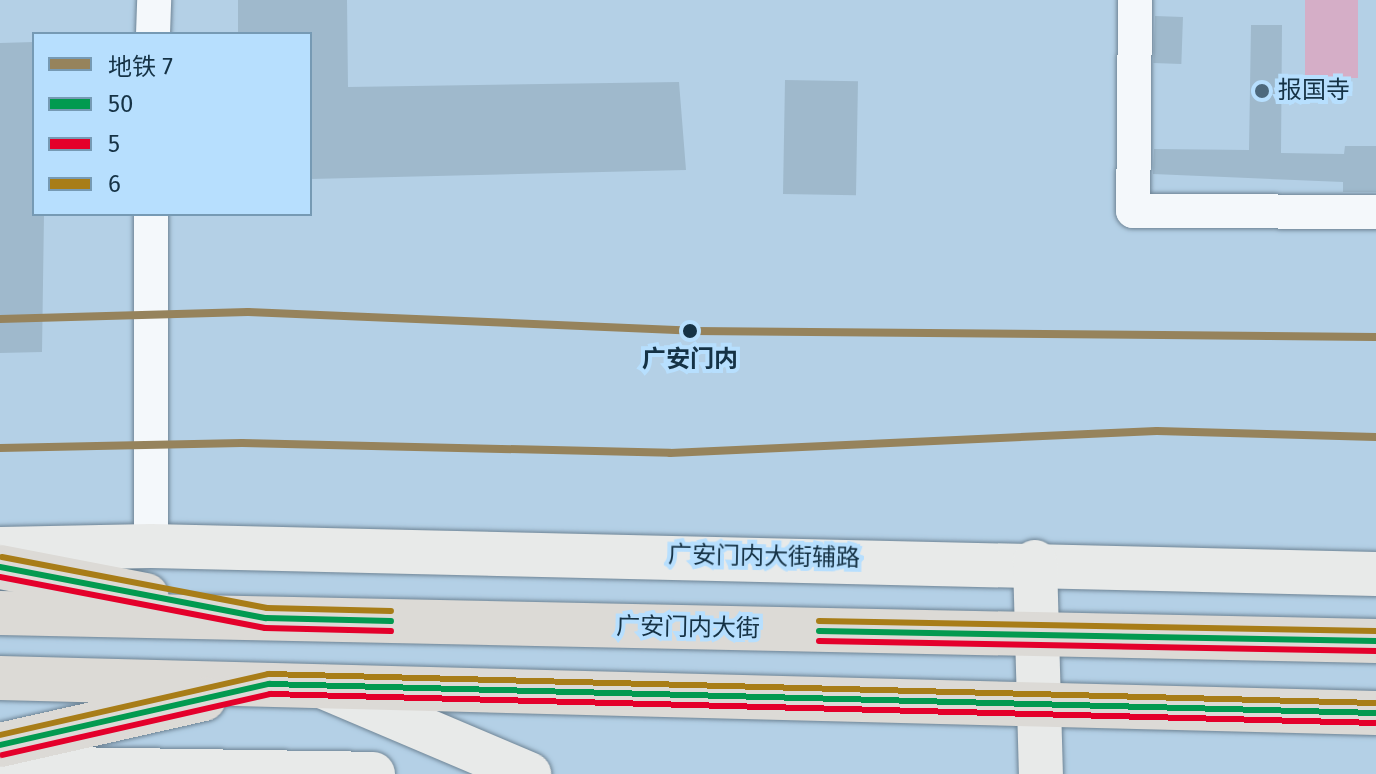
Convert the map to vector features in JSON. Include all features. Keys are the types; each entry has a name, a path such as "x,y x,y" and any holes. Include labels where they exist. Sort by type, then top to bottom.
{"main road":[{"path":"0,567 266,618"},
{"name":"广安门内大街","path":"0,613 1376,641"},
{"path":"0,678 1040,707 1376,713"},
{"path":"0,745 269,684"}],"street":[{"path":"153,32 154,0"},
{"path":"1135,0 1133,211 1376,212"},
{"path":"0,549 151,546 151,216"},
{"name":"广安门内大街辅路","path":"151,546 1035,562 1376,574"},
{"path":"1035,562 1041,774"},
{"path":"324,687 529,774"},
{"path":"0,768 373,774"}],"shaded area":[{"path":"1305,0 1358,0 1358,78 1305,78"}],"building":[{"path":"238,0 347,0 348,87 679,82 686,170 312,179 312,32 238,32"},
{"path":"1155,16 1183,17 1181,64 1153,63"},
{"path":"1251,25 1282,25 1281,153 1344,154 1345,146 1376,146 1376,192 1343,192 1343,182 1153,174 1154,149 1249,150"},
{"path":"32,42 32,216 44,216 42,352 0,353 0,43"},
{"path":"785,80 858,81 856,195 783,194"}],"metro line":[{"name":"7","path":"0,319 248,312 694,331 1376,337"},
{"name":"7","path":"0,448 242,443 670,453 1157,431 1376,437"}],"transit line":[{"name":"6","path":"2,557 267,608 391,611"},
{"name":"50","path":"0,567 266,618 391,621"},
{"name":"5","path":"0,577 265,628 391,631"},
{"name":"6","path":"819,621 1376,631"},
{"name":"50","path":"819,631 1376,641"},
{"name":"5","path":"819,641 1376,651"},
{"name":"6","path":"0,735 268,674 1376,703"},
{"name":"50","path":"0,745 269,684 1376,713"},
{"name":"5","path":"2,755 270,694 1376,723"}],"place":[{"name":"报国寺","path":"1262,91"},
{"name":"广安门内","path":"690,331"}]}
